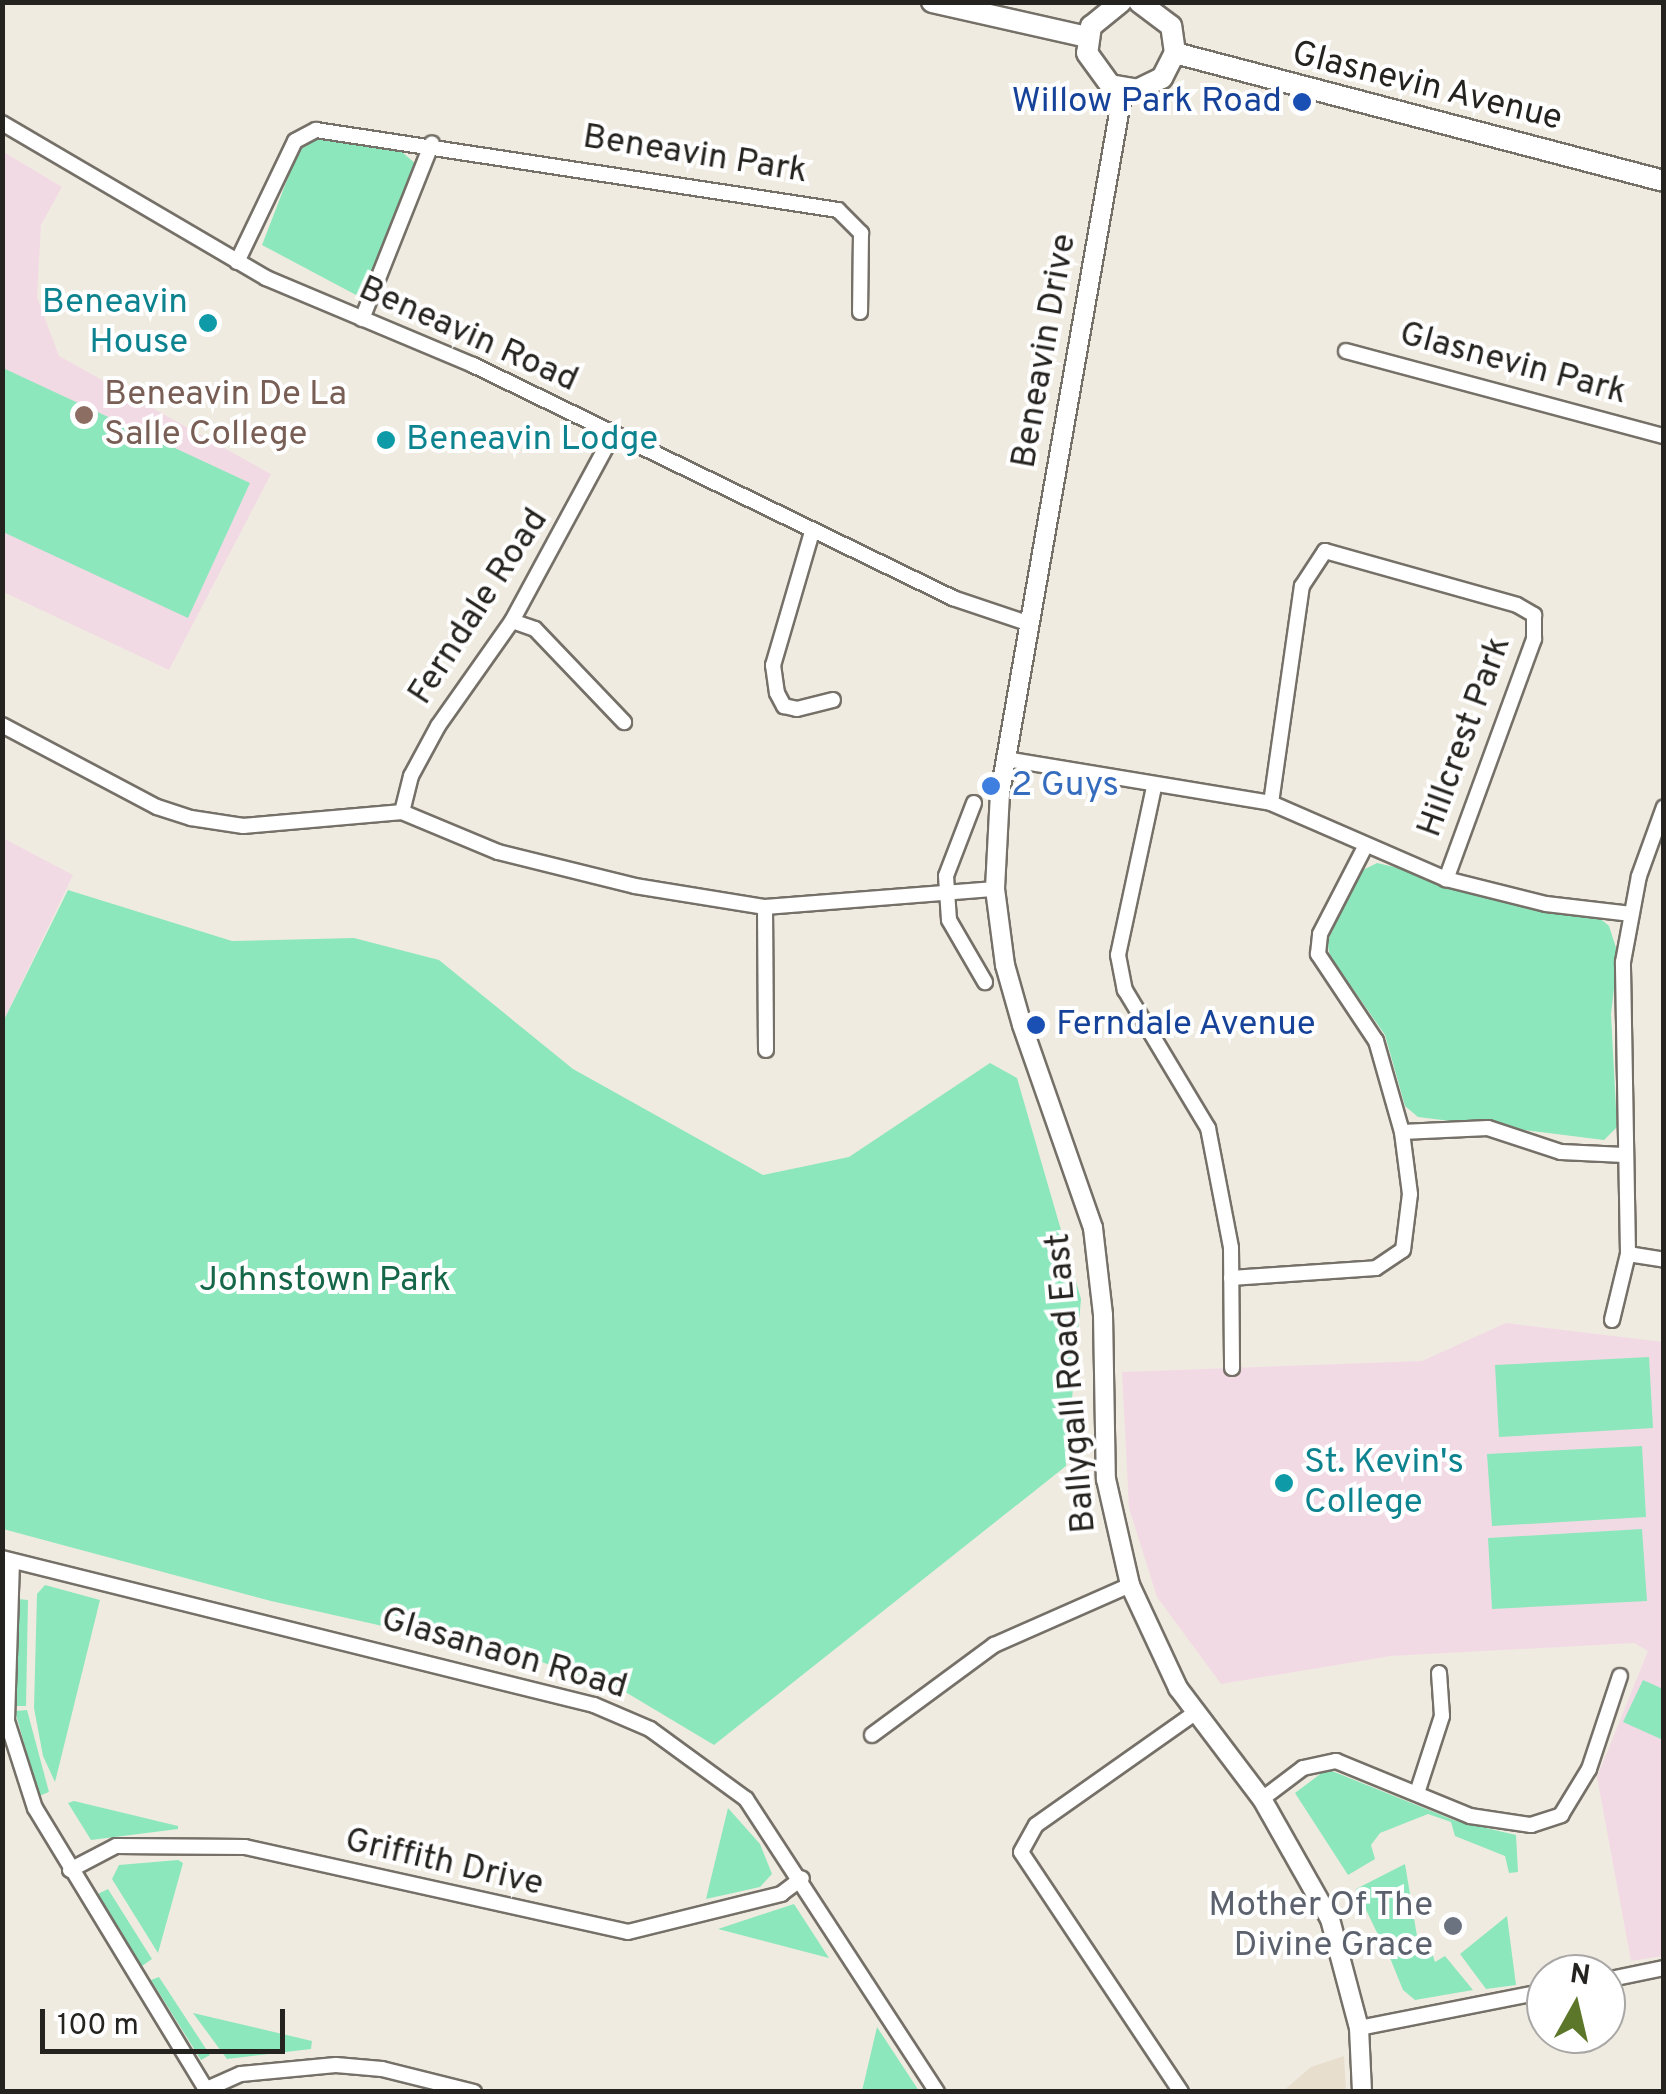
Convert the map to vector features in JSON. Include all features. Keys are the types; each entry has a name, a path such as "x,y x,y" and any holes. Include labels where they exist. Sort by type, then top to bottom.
{"main road":[{"path":"932,2 1087,38"},
{"path":"1122,2 1099,14 1087,38 1091,66 1124,90 1151,86 1175,53 1171,26 1139,2"},
{"name":"Glasnevin Avenue","path":"1175,53 1664,180"}],"street":[{"name":"Beneavin Drive","path":"1030,624 1124,90"},
{"name":"Beneavin Road","path":"2,123 237,262 474,365 612,436 993,616 1030,624"},
{"name":"Beneavin Park","path":"237,262 302,134 316,130 432,143 838,210 861,233 860,312"},
{"path":"362,319 432,143"},
{"name":"Glasnevin Park","path":"1346,350 1664,436"},
{"name":"Ferndale Road","path":"402,812 410,776 438,726 512,620 612,436"},
{"path":"812,532 774,665 777,694 784,706 797,709 832,700"},
{"name":"Hillcrest Park","path":"1271,803 1302,586 1325,552 1516,605 1534,615 1534,640 1446,879"},
{"path":"512,620 535,629 624,722"},
{"name":"Ballygall Road East","path":"1030,624 1006,758 995,888 1005,965 1098,1253 1106,1479 1130,1585 1157,1649 1196,1713 1262,1799 1330,1919 1359,2028 1362,2092"},
{"path":"2,726 157,807 191,818 243,826 402,812 498,852 654,890 765,906 995,888"},
{"name":"Hillcrest Park","path":"1006,758 1154,787 1271,803 1446,879 1546,904 1631,914"},
{"path":"1154,787 1118,956 1125,990 1208,1128 1222,1182 1231,1278 1232,1368"},
{"path":"974,804 946,876 947,894 949,920 984,982"},
{"path":"1612,1320 1628,1254 1621,1014 1631,914 1664,808"},
{"name":"Hillcrest Park","path":"1231,1278 1390,1262 1403,1250 1410,1224 1402,1132 1376,1041 1318,954 1320,934 1366,845"},
{"path":"765,906 766,1050"},
{"path":"1402,1132 1488,1128 1561,1152 1624,1155"},
{"path":"1628,1254 1664,1260"},
{"path":"7,1559 3,1674 7,1720 35,1808 207,2090 241,2074 336,2065 474,2092"},
{"name":"Glasanaon Road","path":"7,1559 594,1705 650,1729 729,1784 802,1878 937,2092"},
{"path":"872,1735 994,1644 1130,1585"},
{"path":"1418,1793 1442,1716 1439,1673"},
{"path":"1262,1799 1303,1768 1336,1761 1502,1823 1531,1824 1560,1815 1589,1769 1620,1676"},
{"path":"1181,2092 1022,1852 1036,1825 1196,1713"},
{"name":"Griffith Drive","path":"70,1870 116,1846 245,1846 628,1932 782,1894 802,1878"},
{"path":"1626,1976 1664,1968"},
{"path":"1359,2028 1526,1996"}],"shaded area":[{"name":"Beneavin De La Salle College","path":"2,151 62,187 41,225 37,297 59,356 271,474 169,670 3,592"},
{"path":"3,838 73,875 3,1022"},
{"path":"1506,1323 1663,1342 1663,1956 1631,1961 1597,1777 1648,1651 1634,1643 1391,1656 1221,1684 1157,1597 1129,1508 1122,1372 1422,1361"},
{"path":"1344,2056 1346,2091 1283,2091 1311,2067"}],"green space":[{"path":"320,136 396,147 416,164 380,259 358,296 262,245 301,144"},
{"path":"3,368 250,483 188,618 3,532"},
{"path":"1377,863 1596,915 1609,926 1618,954 1611,1014 1617,1127 1604,1140 1418,1117 1405,1106 1385,1035 1330,956 1327,942 1361,871"},
{"name":"Johnstown Park","path":"68,890 232,941 354,938 439,960 573,1069 763,1175 849,1157 990,1063 1017,1078 1081,1299 1066,1466 714,1745 627,1693 539,1661 271,1601 3,1529 3,1022"},
{"path":"1649,1357 1653,1428 1499,1437 1495,1365"},
{"path":"1642,1446 1646,1517 1492,1526 1487,1454"},
{"path":"1642,1529 1647,1601 1492,1609 1488,1538"},
{"path":"45,1585 100,1600 55,1782 43,1756 34,1708 37,1594"},
{"path":"18,1599 28,1600 26,1706 16,1706"},
{"path":"1643,1680 1663,1689 1663,1740 1623,1722"},
{"path":"27,1710 49,1792 39,1796 15,1711"},
{"path":"1327,1769 1456,1821 1516,1835 1518,1872 1509,1873 1505,1856 1455,1836 1451,1822 1428,1814 1380,1833 1371,1845 1375,1859 1348,1875 1295,1793"},
{"path":"74,1801 178,1829 91,1840 68,1803"},
{"path":"728,1808 760,1844 772,1874 760,1887 706,1899"},
{"path":"178,1860 183,1863 158,1953 112,1879 119,1865"},
{"path":"1405,1864 1417,1936 1382,1943 1356,1889"},
{"path":"108,1889 152,1959 142,1966 98,1894"},
{"path":"794,1904 829,1958 718,1929"},
{"path":"1507,1916 1516,1985 1486,1989 1460,1954"},
{"path":"1406,1946 1430,1947 1435,1962 1445,1956 1473,1990 1415,2000 1403,1990 1388,1953"},
{"path":"159,1977 210,2055 201,2060 151,1980"},
{"path":"193,2013 312,2041 311,2049 227,2059"},
{"path":"877,2027 919,2091 862,2091"}],"place":[{"name":"Willow Park Road","path":"1302,102"},
{"name":"Beneavin House","path":"208,323"},
{"name":"Beneavin De La Salle College","path":"84,415"},
{"name":"Beneavin Lodge","path":"386,440"},
{"name":"2 Guys","path":"991,786"},
{"name":"Ferndale Avenue","path":"1036,1025"},
{"name":"St. Kevin's College","path":"1284,1483"},
{"name":"Mother Of The Divine Grace","path":"1453,1926"}]}
